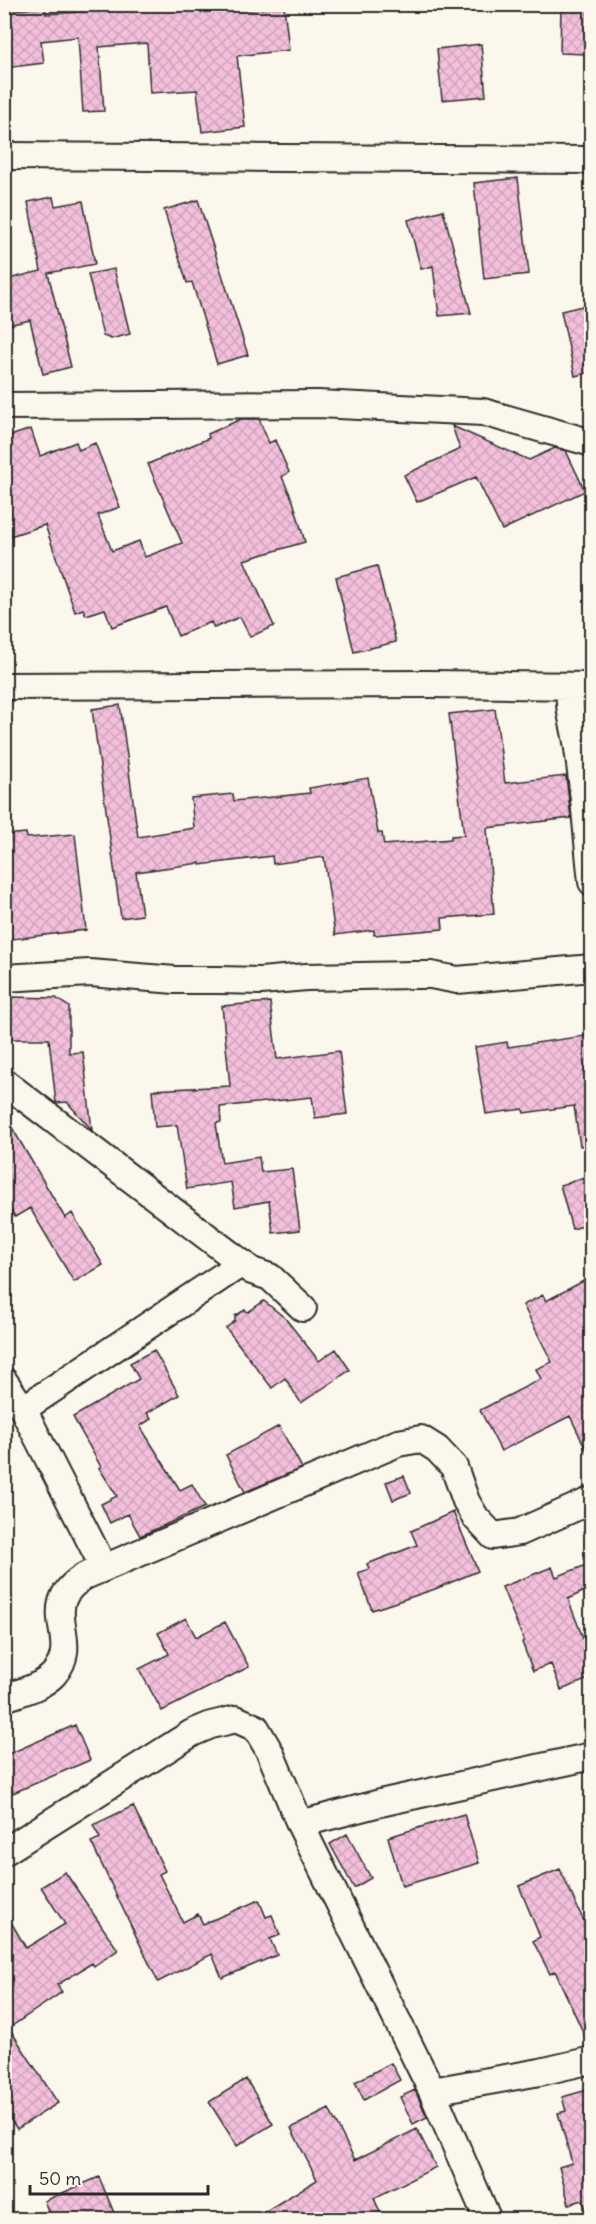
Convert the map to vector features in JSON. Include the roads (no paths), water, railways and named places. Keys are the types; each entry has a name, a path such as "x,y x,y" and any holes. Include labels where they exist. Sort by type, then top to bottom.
{"street":[{"path":"4,156 591,160"},
{"path":"4,406 318,404 483,412 591,443"},
{"path":"4,686 429,684 581,686 570,705 577,742 591,882"},
{"path":"4,978 90,973 175,980 230,981 413,975 431,975 457,980 591,968"},
{"path":"4,1082 252,1271 270,1277 303,1308"},
{"path":"23,1409 242,1263"},
{"path":"4,1381 23,1409 104,1568"},
{"path":"4,1698 38,1686 53,1674 64,1658 60,1616 63,1596 71,1584 398,1443 421,1439 437,1449 453,1467 466,1501 476,1518 493,1536 520,1532 591,1500"},
{"path":"4,1852 192,1733 211,1725 236,1719 256,1728 270,1752 300,1824 432,2091 488,2220"},
{"path":"300,1824 380,1803 591,1756"},
{"path":"432,2091 540,2073 591,2060"}]}
